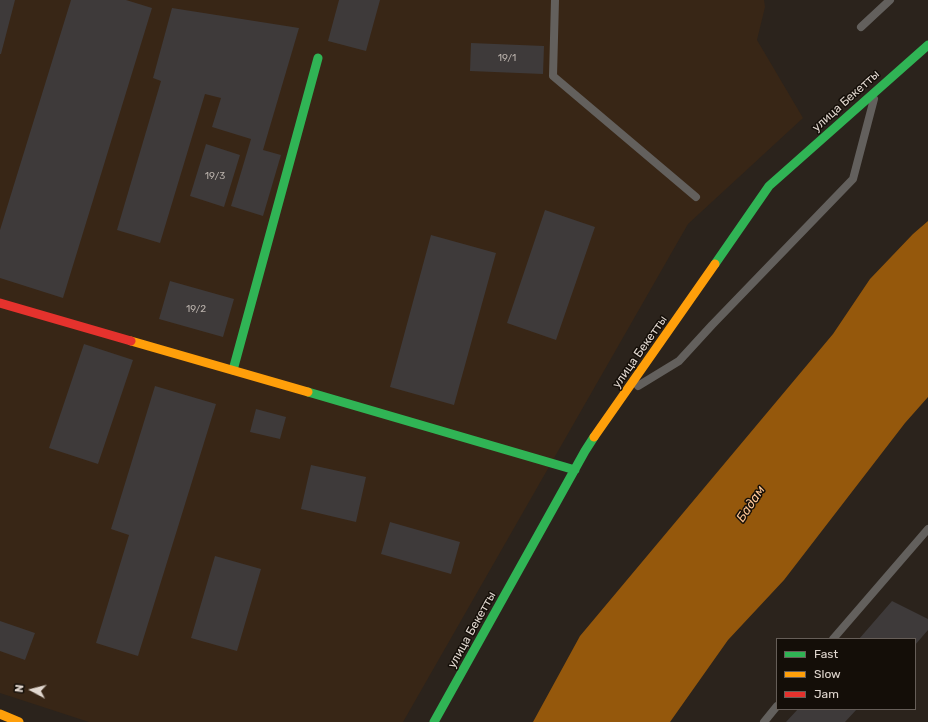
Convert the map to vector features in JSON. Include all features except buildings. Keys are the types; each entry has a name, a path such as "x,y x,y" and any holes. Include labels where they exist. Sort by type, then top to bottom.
{"street":[{"name":"улица Бекетты","path":"434,722 586,451 770,186 928,45"},
{"path":"233,370 318,58"},
{"path":"0,303 575,470"},
{"path":"0,714 19,722"}],"lane":[{"path":"556,0 553,76 696,197"},
{"path":"861,27 890,0"},
{"path":"625,394 680,361 712,325 853,179 877,90"},
{"path":"834,638 928,529"},
{"path":"764,722 776,707"}],"shaded area":[{"path":"0,0 764,0 765,7 757,40 803,118 688,224 403,722 89,722 0,693"}],"water":[{"name":"Бадам","path":"928,221 928,397 905,423 784,580 728,640 670,722 533,722 580,636 833,334 870,279 913,234"}],"traffic: fast":[{"path":"715,264 769,186 928,45"},
{"path":"233,370 318,58"},
{"path":"308,392 575,470"},
{"path":"434,722 594,437"}],"traffic: slow":[{"path":"594,437 715,264"},
{"path":"131,341 308,392"},
{"path":"0,714 19,722"}],"traffic: jam":[{"path":"0,303 131,341"}]}
